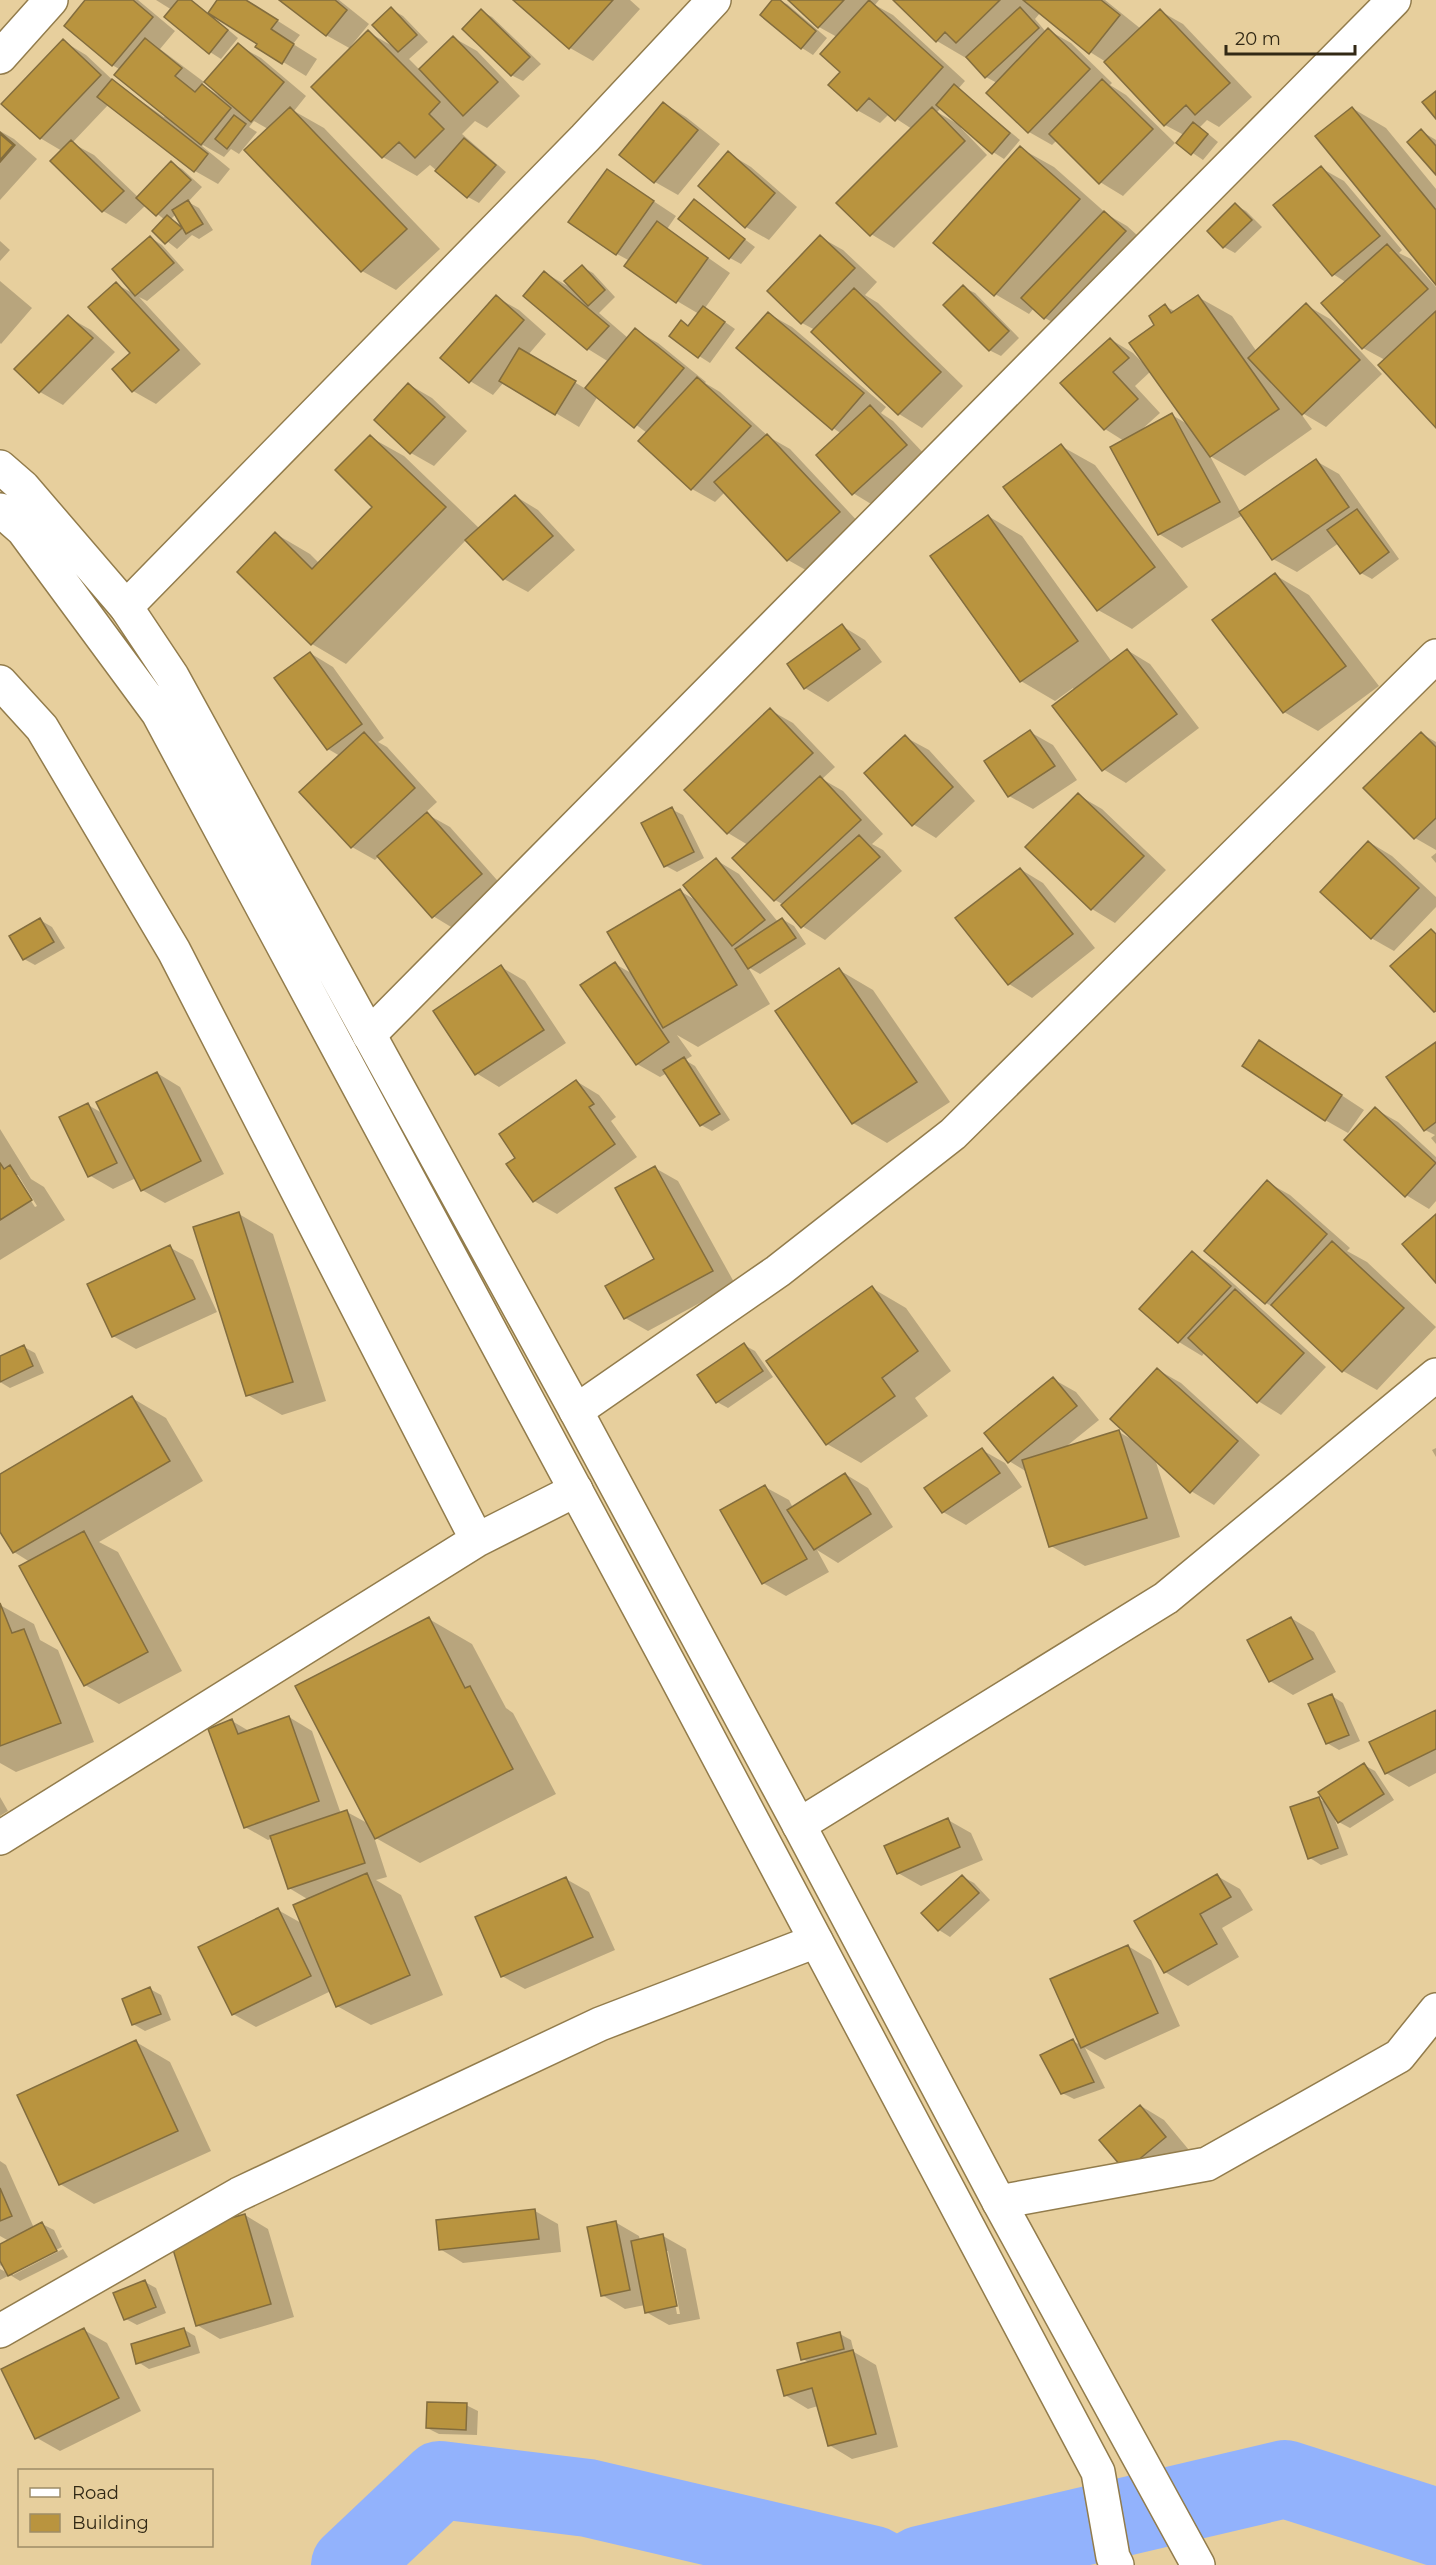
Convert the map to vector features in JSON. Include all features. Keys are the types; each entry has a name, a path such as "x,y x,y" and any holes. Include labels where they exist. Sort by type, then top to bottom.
{"street":[{"path":"0,57 51,0"},
{"path":"126,607 585,138 714,0"},
{"path":"369,1035 1395,0"},
{"path":"0,467 23,488 126,607 172,676 576,1411 999,2202 1198,2565"},
{"path":"0,510 23,530 158,713 576,1490 1098,2472 1113,2557 1117,2565"},
{"path":"576,1411 778,1271 952,1134 1436,656"},
{"path":"0,682 42,728 174,951 477,1540"},
{"path":"799,1825 1166,1598 1436,1375"},
{"path":"0,1838 477,1540 576,1490"},
{"path":"0,2331 239,2194 600,2024 816,1941"},
{"path":"999,2202 1207,2164 1399,2056 1436,2010"}],"building":[{"path":"85,0 133,0 153,17 112,66 64,26"},
{"path":"178,0 191,0 228,30 209,54 164,17"},
{"path":"217,0 246,0 278,20 271,29 294,44 282,64 255,47 257,44 208,13"},
{"path":"279,0 335,0 347,10 326,36"},
{"path":"513,0 613,0 569,49"},
{"path":"772,0 780,0 816,31 801,49 760,15"},
{"path":"788,0 844,0 818,28"},
{"path":"869,0 943,67 895,121 869,98 857,111 828,85 840,72 820,54"},
{"path":"893,0 1000,0 956,43 945,32 936,42"},
{"path":"1023,0 1101,0 1120,15 1089,54"},
{"path":"391,7 417,35 398,52 372,25"},
{"path":"1020,7 1039,28 985,78 966,57"},
{"path":"481,9 530,57 511,76 462,29"},
{"path":"1160,9 1230,83 1195,115 1186,105 1164,126 1104,62"},
{"path":"1048,28 1090,69 1028,133 986,93"},
{"path":"368,30 440,102 429,114 444,129 415,158 399,142 382,158 311,87"},
{"path":"453,36 498,82 463,116 419,69"},
{"path":"145,38 182,68 175,76 195,92 202,84 231,108 201,145 114,75"},
{"path":"63,39 101,75 40,139 1,104"},
{"path":"238,43 284,82 251,122 204,82"},
{"path":"112,79 208,154 194,172 97,97"},
{"path":"1102,79 1153,129 1099,184 1049,134"},
{"path":"954,84 1010,133 992,154 936,105"},
{"path":"1436,91 1436,119 1422,102"},
{"path":"663,102 698,130 654,183 619,155"},
{"path":"290,107 407,229 361,272 244,150"},
{"path":"932,107 965,141 870,236 836,203"},
{"path":"1352,107 1436,210 1436,285 1315,136"},
{"path":"234,115 246,124 227,149 215,139"},
{"path":"1193,122 1208,134 1191,155 1176,143"},
{"path":"1421,129 1436,146 1436,175 1407,142"},
{"path":"0,132 15,145 0,162"},
{"path":"0,134 13,145 0,160"},
{"path":"464,138 496,165 467,198 435,171"},
{"path":"71,140 124,191 102,212 50,161"},
{"path":"1020,146 1080,199 994,296 933,243"},
{"path":"728,151 775,193 745,228 698,186"},
{"path":"171,161 191,180 156,216 136,198"},
{"path":"1321,166 1380,236 1332,276 1273,205"},
{"path":"607,169 654,201 616,255 568,222"},
{"path":"694,199 745,239 729,259 678,219"},
{"path":"188,200 203,224 186,234 172,210"},
{"path":"1235,203 1252,220 1223,248 1207,231"},
{"path":"1104,211 1126,231 1044,319 1021,298"},
{"path":"167,215 182,228 165,244 152,231"},
{"path":"657,221 708,258 676,303 624,266"},
{"path":"820,235 855,268 801,324 767,291"},
{"path":"150,236 174,263 135,296 112,269"},
{"path":"1387,244 1428,289 1362,349 1321,303"},
{"path":"582,265 605,290 588,306 564,281"},
{"path":"544,271 609,326 587,350 523,296"},
{"path":"116,282 179,350 132,392 112,369 130,353 88,307"},
{"path":"963,285 1009,331 989,351 943,305"},
{"path":"854,288 941,372 898,415 811,332"},
{"path":"496,295 524,320 469,383 440,358"},
{"path":"1198,295 1279,409 1210,457 1129,343 1154,325 1149,316 1165,304 1171,313"},
{"path":"1306,303 1360,360 1302,415 1248,358"},
{"path":"703,306 725,322 698,358 669,336 681,320 688,326"},
{"path":"1436,311 1436,428 1378,365"},
{"path":"768,312 864,393 832,430 736,348"},
{"path":"68,315 93,338 39,393 14,369"},
{"path":"635,328 684,368 634,428 585,388"},
{"path":"1110,338 1129,358 1113,372 1138,399 1104,430 1060,383"},
{"path":"519,348 576,381 555,415 499,381"},
{"path":"697,377 751,426 691,490 638,441"},
{"path":"408,383 445,417 410,454 374,420"},
{"path":"870,405 907,445 852,495 816,455"},
{"path":"1172,413 1220,502 1158,535 1110,447"},
{"path":"767,434 840,512 787,561 714,482"},
{"path":"370,435 446,507 311,645 237,572 275,532 312,569 372,507 335,470"},
{"path":"1061,444 1155,567 1097,611 1003,487"},
{"path":"1316,459 1349,507 1272,560 1239,512"},
{"path":"515,495 553,536 503,580 465,540"},
{"path":"1357,509 1389,552 1360,574 1327,530"},
{"path":"988,515 1078,641 1020,682 930,556"},
{"path":"1275,573 1346,666 1283,713 1212,620"},
{"path":"842,624 860,649 804,689 787,664"},
{"path":"1127,649 1177,714 1102,771 1052,706"},
{"path":"310,652 362,724 327,750 274,678"},
{"path":"770,708 813,753 727,834 684,790"},
{"path":"1030,730 1055,766 1008,797 984,761"},
{"path":"364,732 415,788 351,848 299,792"},
{"path":"1421,732 1436,747 1436,818 1414,839 1363,788"},
{"path":"905,735 953,787 912,826 864,773"},
{"path":"820,776 861,820 774,901 732,858"},
{"path":"1078,793 1144,856 1091,910 1025,847"},
{"path":"672,807 694,852 664,867 641,823"},
{"path":"427,812 482,874 432,918 377,856"},
{"path":"859,835 880,857 801,928 781,905"},
{"path":"1368,841 1419,888 1371,939 1320,892"},
{"path":"716,858 765,920 732,946 683,885"},
{"path":"1020,868 1073,934 1008,985 955,918"},
{"path":"680,889 737,985 663,1028 607,932"},
{"path":"40,918 54,942 23,960 9,936"},
{"path":"782,918 796,938 748,969 735,949"},
{"path":"1431,929 1436,934 1436,1011 1434,1012 1390,966"},
{"path":"615,962 669,1042 636,1065 580,985"},
{"path":"501,965 544,1030 475,1075 433,1011"},
{"path":"839,968 917,1082 852,1124 775,1011"},
{"path":"1259,1040 1342,1095 1325,1121 1242,1066"},
{"path":"1436,1042 1436,1122 1424,1131 1386,1077"},
{"path":"684,1057 720,1114 700,1126 663,1070"},
{"path":"157,1072 201,1161 141,1191 96,1102"},
{"path":"576,1080 594,1104 589,1107 615,1144 533,1202 506,1164 515,1158 499,1134"},
{"path":"88,1103 117,1163 88,1177 59,1117"},
{"path":"1375,1107 1436,1163 1405,1197 1344,1140"},
{"path":"0,1163 4,1169 10,1165 32,1200 0,1220"},
{"path":"655,1166 713,1271 624,1319 605,1286 654,1259 615,1188"},
{"path":"1267,1180 1327,1234 1265,1304 1204,1251"},
{"path":"239,1212 293,1382 246,1396 193,1227"},
{"path":"1436,1214 1436,1283 1402,1244"},
{"path":"1332,1241 1404,1308 1342,1372 1271,1305"},
{"path":"170,1245 195,1299 112,1337 87,1284"},
{"path":"1192,1251 1231,1286 1178,1343 1139,1309"},
{"path":"872,1286 918,1351 882,1378 895,1396 826,1445 766,1361"},
{"path":"1235,1289 1304,1353 1257,1403 1188,1338"},
{"path":"744,1343 763,1371 716,1403 697,1375"},
{"path":"24,1345 33,1366 0,1382 0,1356"},
{"path":"1157,1368 1238,1441 1190,1493 1110,1419"},
{"path":"1053,1377 1077,1406 1008,1463 984,1433"},
{"path":"132,1396 170,1461 13,1553 0,1532 0,1474"},
{"path":"1119,1430 1147,1518 1049,1547 1022,1460"},
{"path":"982,1448 1000,1473 942,1513 924,1488"},
{"path":"845,1473 871,1514 814,1550 787,1510"},
{"path":"765,1485 807,1559 762,1584 720,1510"},
{"path":"84,1531 148,1652 84,1686 19,1566"},
{"path":"0,1603 12,1633 24,1629 61,1723 0,1746"},
{"path":"429,1617 465,1688 470,1686 513,1769 375,1839 295,1686"},
{"path":"1291,1617 1313,1659 1269,1682 1247,1640"},
{"path":"1332,1694 1349,1735 1326,1744 1308,1704"},
{"path":"1436,1710 1436,1749 1385,1774 1369,1742"},
{"path":"289,1716 319,1801 244,1828 208,1729 232,1719 238,1734"},
{"path":"1364,1763 1384,1794 1338,1823 1318,1792"},
{"path":"1319,1797 1338,1848 1308,1859 1290,1807"},
{"path":"347,1810 365,1863 288,1889 270,1836"},
{"path":"948,1818 960,1847 897,1874 884,1846"},
{"path":"367,1873 410,1975 336,2007 293,1905"},
{"path":"1217,1874 1231,1897 1200,1914 1217,1944 1164,1973 1134,1921"},
{"path":"962,1875 979,1893 938,1931 921,1913"},
{"path":"566,1877 593,1937 501,1977 475,1917"},
{"path":"278,1908 311,1976 232,2015 198,1947"},
{"path":"1128,1945 1158,2013 1081,2048 1050,1979"},
{"path":"150,1987 161,2014 132,2025 122,1999"},
{"path":"1073,2039 1094,2082 1061,2094 1040,2055"},
{"path":"136,2040 178,2131 59,2185 17,2095"},
{"path":"1140,2105 1166,2137 1125,2171 1099,2140"},
{"path":"0,2188 12,2216 0,2221"},
{"path":"535,2209 539,2239 439,2250 436,2220"},
{"path":"245,2214 271,2304 196,2326 169,2236"},
{"path":"616,2221 630,2290 601,2296 587,2227"},
{"path":"42,2222 57,2251 8,2276 0,2261 0,2244"},
{"path":"663,2234 677,2306 645,2313 631,2241"},
{"path":"145,2280 156,2307 124,2320 113,2293"},
{"path":"84,2328 119,2398 35,2439 1,2369"},
{"path":"184,2328 190,2346 136,2364 131,2344"},
{"path":"840,2332 844,2349 801,2360 797,2343"},
{"path":"853,2350 876,2434 828,2446 812,2388 784,2396 777,2370"},
{"path":"427,2402 467,2403 466,2430 426,2428"}],"waterway":[{"path":"920,2565 1285,2479 1436,2527"},
{"path":"350,2565 440,2480 588,2498 874,2565"}]}
